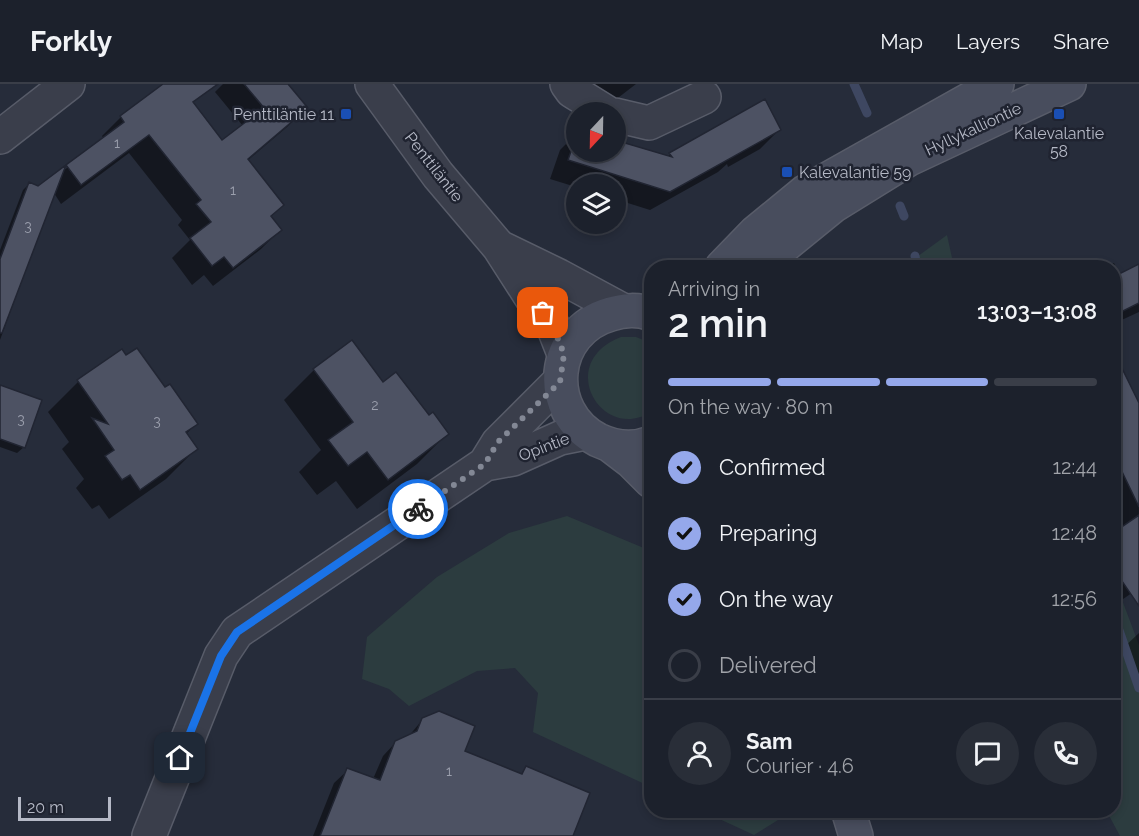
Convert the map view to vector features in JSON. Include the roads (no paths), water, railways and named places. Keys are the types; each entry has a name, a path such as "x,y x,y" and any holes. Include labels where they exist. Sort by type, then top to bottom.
{"main road":[{"name":"Hyllykalliontie","path":"729,260 755,232 805,192 997,84"},
{"name":"Hyllykalliontie","path":"770,260 779,249 833,206 909,159 1070,84"},
{"path":"643,312 598,317 578,333 562,368 567,410 598,439 632,462 644,474"},
{"path":"598,439 639,448 644,446"},
{"path":"850,818 856,836"}],"street":[{"path":"0,137 68,84"},
{"name":"Penttiläntie","path":"372,84 438,175 499,247 533,300 553,326 562,368"},
{"path":"567,84 591,102"},
{"path":"626,118 649,123 704,97"},
{"name":"Penttiläntie","path":"499,247 643,312"},
{"path":"485,464 498,442 562,368"},
{"name":"Opintie","path":"149,836 221,656 237,632 485,464 513,459 560,438 598,439"}],"waterway":[{"path":"854,84 867,113"},
{"path":"900,206 904,216"},
{"path":"915,256 916,260"},
{"path":"1121,636 1139,688"}],"place":[{"name":"Penttiläntie 11","path":"346,114"},
{"name":"Kalevalantie 58","path":"1059,114"},
{"name":"Kalevalantie 59","path":"787,172"}]}
